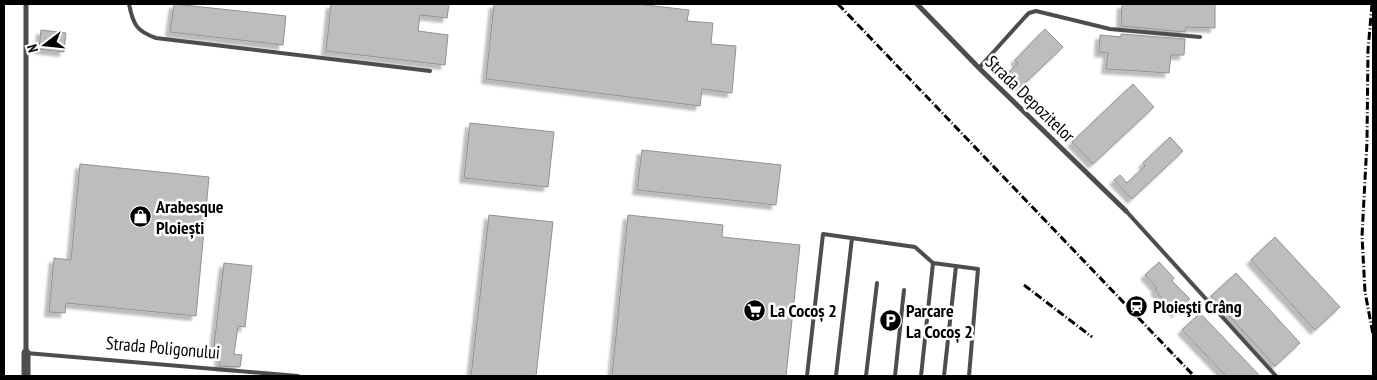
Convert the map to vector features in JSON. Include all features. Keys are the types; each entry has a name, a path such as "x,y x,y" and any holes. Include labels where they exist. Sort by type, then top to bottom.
{"street":[{"path":"26,4 26,376"},
{"name":"Strada Depozitelor","path":"917,4 979,68 1126,212"}],"lane":[{"path":"129,4 134,23 143,33 156,38 430,71"},
{"path":"979,68 1025,17 1029,13 1036,11 1110,29 1200,37"},
{"path":"1126,212 1276,376"},
{"path":"807,376 823,234 915,247 933,263 978,269 968,376"},
{"path":"836,376 852,238"},
{"path":"921,376 933,263"},
{"path":"944,376 956,266"},
{"path":"866,376 877,283"},
{"path":"896,376 904,290"},
{"name":"Strada Poligonului","path":"26,353 298,376"}],"building":[{"path":"174,4 286,16 283,45 170,32"},
{"path":"331,4 449,4 447,18 420,15 418,31 448,35 445,65 326,51"},
{"path":"494,4 637,4 689,10 687,21 713,23 711,44 736,46 732,93 702,89 700,106 486,79"},
{"path":"1122,4 1215,4 1215,28 1186,27 1185,32 1121,26"},
{"path":"1045,29 1063,47 1021,87 1008,73 1018,63 1015,60"},
{"path":"41,30 66,33 64,52 39,49"},
{"path":"1121,34 1185,39 1184,55 1171,55 1169,73 1106,69 1108,53 1099,52 1100,35 1121,37"},
{"path":"1133,84 1154,107 1093,164 1072,142"},
{"path":"470,123 554,132 548,187 464,178"},
{"path":"1170,137 1183,151 1132,199 1114,180 1120,175 1127,183 1145,166 1143,163"},
{"path":"642,150 781,165 776,205 637,190"},
{"name":"Arabesque Ploiești","path":"80,164 209,177 196,316 66,303 65,313 49,312 54,258 71,260"},
{"path":"489,215 553,222 536,376 471,376"},
{"path":"628,215 723,225 722,237 800,245 786,376 612,376"},
{"path":"1275,237 1340,307 1315,330 1251,260"},
{"path":"1159,262 1174,278 1172,281 1190,299 1176,313 1155,290 1157,288 1145,275"},
{"path":"224,263 252,266 245,327 238,326 234,354 242,355 240,367 219,366 220,354 213,353"},
{"path":"1236,273 1300,343 1275,366 1211,296"},
{"path":"1200,313 1260,376 1226,376 1182,330"}],"railway":[{"path":"838,4 1194,376"},
{"path":"1372,4 1368,50 1367,142 1362,236 1365,292 1373,334"},
{"path":"1024,285 1092,337"}],"place":[{"name":"Arabesque Ploiești","path":"140,217"},
{"name":"Ploieşti Crâng","path":"1137,307"},
{"name":"La Cocoș 2","path":"754,311"},
{"name":"Parcare La Cocoș 2","path":"890,321"}]}
